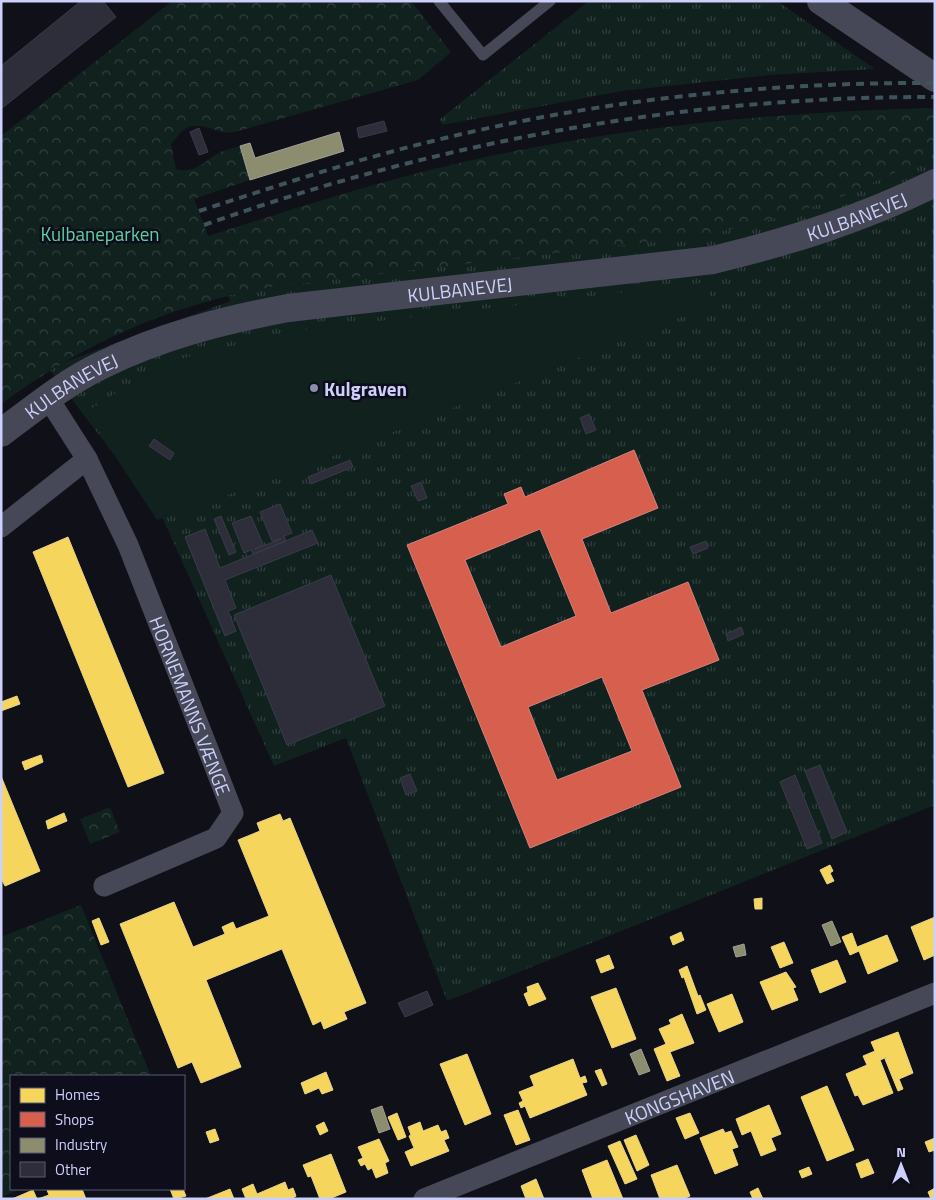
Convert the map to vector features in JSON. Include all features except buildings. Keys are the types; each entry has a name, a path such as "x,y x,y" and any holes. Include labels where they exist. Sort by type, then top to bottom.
{"street":[{"path":"821,1 928,74"},
{"name":"KULBANEVEJ","path":"1,433 48,398 102,365 162,340 226,320 288,308 713,260 779,244 839,226 898,202 935,183"},
{"name":"HORNEMANNS VÆNGE","path":"48,398 86,459 128,545 233,813 216,838 104,886"},
{"path":"1,527 86,459"},
{"name":"KONGSHAVEN","path":"424,1199 935,994"}],"lane":[{"path":"439,1 483,55 550,1"}],"green space":[{"name":"Kulbaneparken","path":"172,1 411,1 451,52 418,80 235,132 228,133 197,126 191,126 183,130 171,144 176,169 189,170 200,166 220,152 240,146 250,180 194,199 208,236 350,192 458,163 549,145 657,128 766,117 931,108 935,111 935,154 846,195 785,216 719,232 272,287 198,304 130,329 97,344 33,382 1,404 1,136"},
{"path":"589,1 777,1 875,69 770,75 622,91 442,125 440,119"},
{"path":"935,111 935,805 447,1001 346,738 274,766 163,519 48,368 230,301 206,240"},
{"name":"Kulgraven","path":"705,283 713,304 300,469 157,520 86,412 164,363 294,331"},
{"path":"110,807 120,832 90,844 80,819"},
{"path":"81,905 151,1075 10,1075 10,1190 18,1190 1,1197 1,937"}],"railway":[{"path":"199,211 403,148 557,114 619,104 745,90 808,86 935,83"},
{"path":"204,225 382,170 473,148 564,130 656,115 748,105 841,99 935,97"}],"place":[{"name":"Kulgraven","path":"314,388"}]}
